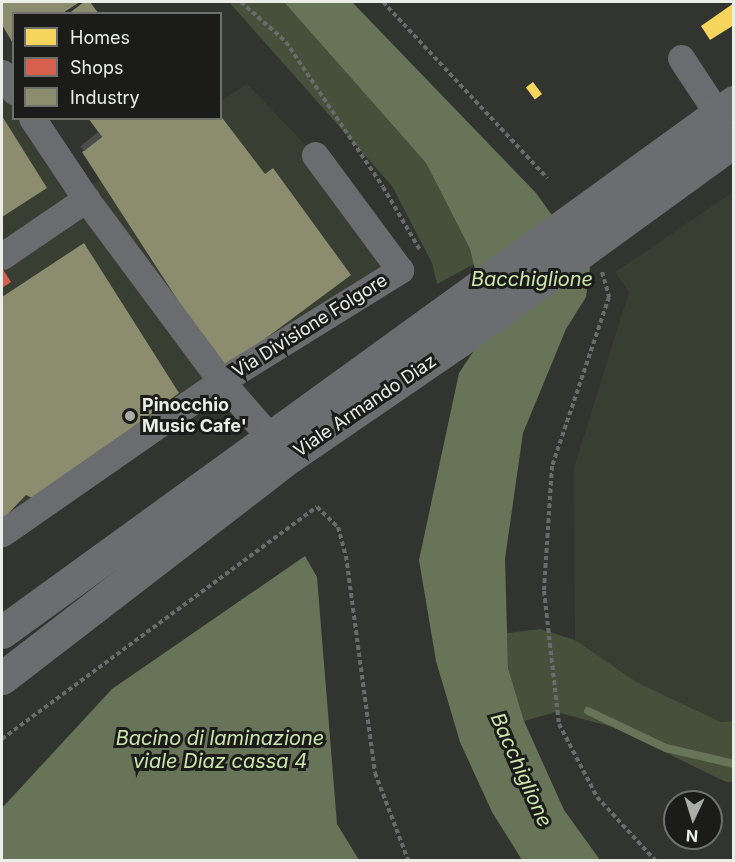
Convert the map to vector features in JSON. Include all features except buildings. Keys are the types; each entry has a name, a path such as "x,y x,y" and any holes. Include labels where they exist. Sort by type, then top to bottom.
{"main road":[{"name":"Viale Armando Diaz","path":"2,678 282,462 460,340 582,246 728,119"},
{"name":"Viale Armando Diaz","path":"2,632 269,436 451,307 582,246"}],"street":[{"path":"681,58 728,119"},
{"path":"2,73 12,88"},
{"name":"Via Divisione Folgore","path":"33,120 86,199 221,381 269,436"},
{"name":"Via Divisione Folgore","path":"2,533 221,381 400,270 315,155"},
{"path":"2,256 86,199"}],"path":[{"path":"241,2 286,42 383,187 422,256"},
{"path":"382,2 547,178"},
{"path":"582,246 609,297 552,466 544,591 559,724 597,797 655,861"},
{"path":"2,739 317,507 338,527 345,556 375,773 408,861"}],"shaded area":[{"path":"229,2 284,2 426,163 470,249 474,264 437,284 432,263 392,186"},
{"path":"2,73 12,89 12,120 33,120 82,192 192,120 222,120 222,100 247,84 315,155 400,270 2,533"},
{"path":"733,192 733,721 721,722 638,683 575,640 574,468 629,292 615,272"},
{"path":"540,629 575,640 638,683 721,722 733,721 733,782 726,782 613,727 556,712 524,721 508,668 507,633"}],"water":[{"name":"Bacchiglione","path":"284,2 352,2 536,193 590,268 586,297 566,329 523,433 505,559 508,668 524,721 564,810 600,860 522,860 492,812 460,742 436,661 419,560 459,373 489,328 470,249 426,163"},
{"name":"Bacino di laminazione viale Diaz cassa 4","path":"305,556 317,577 337,824 359,860 2,860 2,808 112,689"}],"waterway":[{"path":"588,711 666,748 734,764"}],"place":[{"name":"Pinocchio Music Cafe'","path":"130,416"}]}
